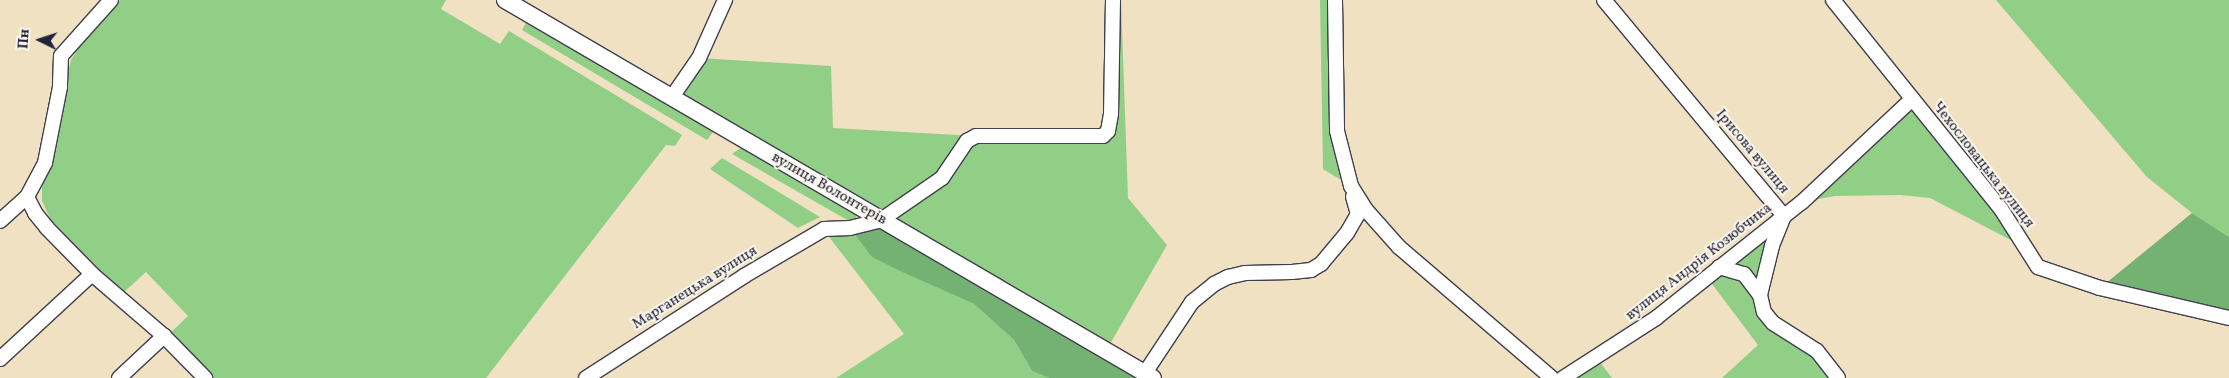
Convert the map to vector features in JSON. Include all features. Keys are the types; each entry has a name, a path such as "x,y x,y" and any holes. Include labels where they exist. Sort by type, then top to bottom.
{"street":[{"path":"0,221 27,197 45,163 60,87 60,56 111,0"},
{"name":"вулиця Волонтерів","path":"505,0 1149,376"},
{"path":"672,97 699,58 715,18 726,0"},
{"path":"881,220 942,178 967,141 976,136 1103,136 1108,131 1111,114 1113,0"},
{"path":"1149,376 1192,302 1214,284 1228,277 1245,273 1311,270 1321,264 1347,233 1358,214 1337,131 1335,0"},
{"name":"Ірисова вулиця","path":"1604,0 1784,216 1772,246 1760,295"},
{"name":"Чехословацька вулиця","path":"1833,0 2001,209 2038,267 2100,288 2229,318"},
{"name":"вулиця Андрія Козюбчика","path":"1563,378 1656,318 1784,216 1912,99"},
{"path":"1350,186 1366,210 1399,247 1552,378"},
{"path":"27,197 34,213 92,274 164,336 205,378"},
{"name":"Марганецька вулиця","path":"586,378 744,276 824,229 850,228 881,220"},
{"path":"1719,266 1744,274 1760,295 1764,312 1773,323 1817,351 1838,378"},
{"path":"0,359 92,274"},
{"path":"119,378 164,336"}],"green space":[{"path":"120,0 446,0 441,9 500,44 509,31 682,135 675,146 666,145 486,378 210,378 168,335 188,316 146,272 123,293 91,266 53,225 42,201 42,182 71,60 82,42"},
{"path":"1113,0 1121,0 1128,198 1167,245 1106,351 672,97 699,58 831,66 833,128 975,136 1103,136"},
{"path":"1320,0 1335,0 1337,131 1351,186 1323,169"},
{"path":"1996,0 2229,0 2229,237 2192,213 2147,177"},
{"path":"529,17 713,128 713,132 707,140 522,30"},
{"path":"1912,99 2026,248 1930,198 1900,195 1835,196 1802,202"},
{"path":"745,145 858,213 856,218 849,221 732,154"},
{"path":"722,158 820,217 798,228 710,169"},
{"path":"2192,213 2229,237 2229,318 2100,288"},
{"path":"1784,216 1772,246 1764,312 1838,378 1722,378 1758,345 1706,276"},
{"path":"881,220 1153,378 1049,378 1032,371 1014,340 974,304 872,257 850,228"},
{"path":"850,228 904,273 974,304 1014,340 1032,371 1049,378 836,378 904,334 826,233"},
{"path":"1596,357 1612,378 1563,378"}]}
